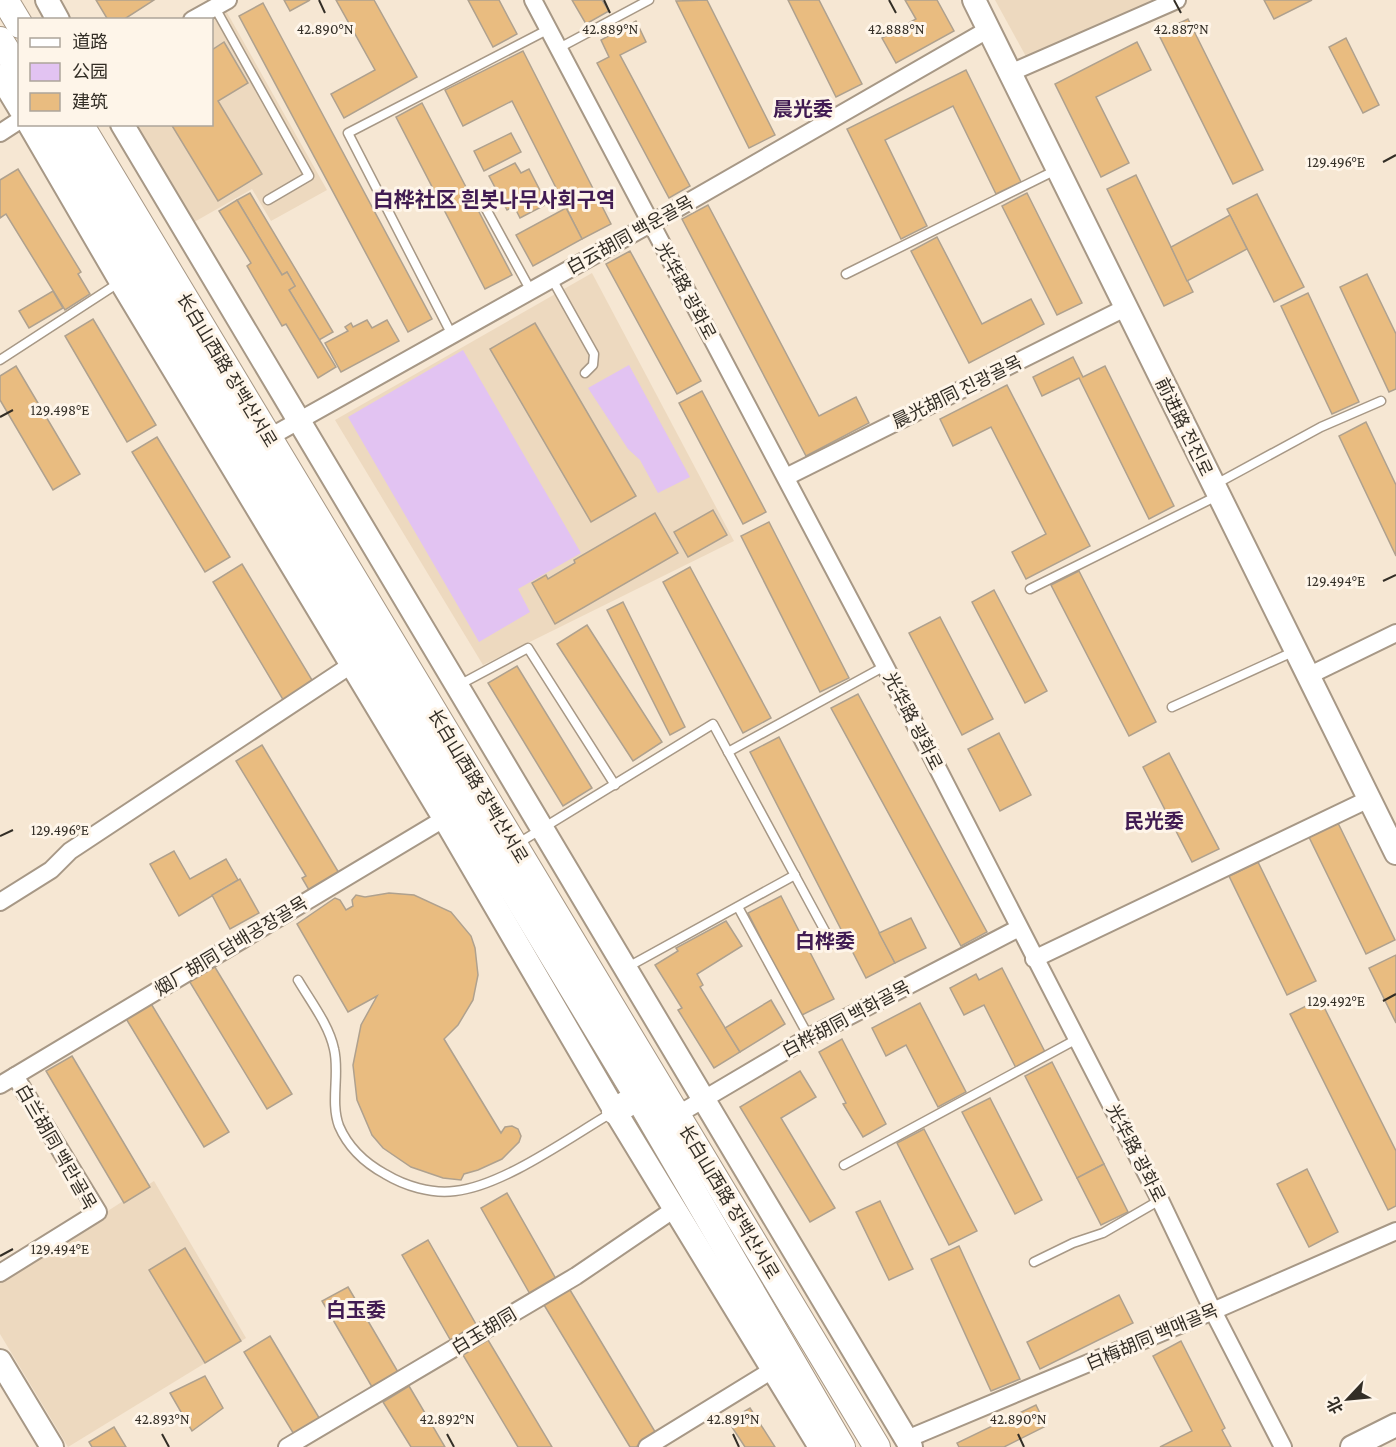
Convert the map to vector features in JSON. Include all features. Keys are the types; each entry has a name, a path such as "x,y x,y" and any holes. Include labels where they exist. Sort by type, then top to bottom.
{"main road":[{"path":"4,0 18,22"},
{"path":"0,40 18,69"},
{"name":"长白山西路 장백산서로","path":"52,126 454,813 638,1097 842,1447"},
{"name":"长白山西路 장백산서로","path":"81,126 877,1447"},
{"path":"615,1111 638,1097"}],"street":[{"path":"47,0 57,18"},
{"name":"光华路 광화로","path":"533,0 885,666 1160,1200 1213,1311 1283,1447"},
{"name":"前进路 전진로","path":"974,0 1127,307 1215,491 1369,799 1385,824 1396,853"},
{"path":"1010,73 1178,0"},
{"path":"195,18 221,3"},
{"name":"白云胡同 백운골목","path":"268,438 650,224 989,29"},
{"path":"0,76 18,106"},
{"path":"0,133 18,121"},
{"path":"30,126 351,665 454,813 615,1111 820,1447"},
{"path":"123,126 909,1443"},
{"name":"晨光胡同 진광골목","path":"786,477 1127,307"},
{"path":"1308,676 1396,633"},
{"path":"0,902 51,870 70,851 351,665"},
{"path":"1034,959 1369,799"},
{"name":"烟厂胡同 담배공장골목","path":"0,1085 454,813"},
{"name":"白桦胡同 백화골목","path":"676,1115 809,1037 1019,928"},
{"name":"白兰胡同 백란골목","path":"0,1273 98,1212 15,1076"},
{"name":"白玉胡同","path":"287,1447 576,1276 676,1208"},
{"name":"白梅胡同 백매골목","path":"909,1443 1396,1231"},
{"path":"0,1361 52,1447"},
{"path":"647,1447 774,1369"},
{"path":"1352,1447 1396,1425"},
{"path":"1386,1447 1396,1442"}],"lane":[{"path":"559,48 649,0"},
{"path":"221,3 309,176 268,200"},
{"path":"452,335 348,132 549,29"},
{"path":"846,274 1058,169"},
{"path":"480,198 531,291"},
{"path":"552,279 594,354 593,365 585,373"},
{"path":"0,360 121,282"},
{"path":"1030,589 1215,491 1321,427 1381,401"},
{"path":"458,686 528,648 615,785"},
{"path":"1172,707 1296,651"},
{"path":"728,752 885,666"},
{"path":"514,846 713,724 832,944"},
{"path":"626,968 795,875"},
{"path":"738,906 809,1037"},
{"path":"298,980 330,1035 334,1049 336,1111 342,1132 360,1156 393,1179 413,1187 436,1191 455,1191 473,1187 526,1162 615,1111"},
{"path":"844,1165 1077,1039"},
{"path":"1034,1262 1073,1243 1103,1233 1160,1200"}],"shaded area":[{"path":"995,0 1162,0 1029,62"},
{"path":"225,9 327,190 271,221 252,189 189,225 130,126 213,126 213,18 209,18"},
{"path":"592,273 734,541 483,665 335,420"},
{"path":"154,1181 246,1338 68,1447 0,1334 0,1281"}],"green space":[{"path":"463,350 581,553 518,589 530,612 479,642 348,417"},
{"path":"629,365 690,477 658,493 640,460 628,449 588,388"}],"building":[{"path":"96,0 154,0 126,18 107,18"},
{"path":"284,0 310,0 290,11"},
{"path":"336,0 374,0 417,77 344,118 331,94 375,70"},
{"path":"468,0 499,0 517,34 493,47"},
{"path":"572,0 602,0 609,11 586,24"},
{"path":"707,0 775,135 749,148 676,1"},
{"path":"788,0 819,0 862,84 836,97"},
{"path":"905,0 937,0 954,31 896,63 882,38 916,19"},
{"path":"1264,0 1312,0 1274,19"},
{"path":"263,3 432,319 408,332 239,16"},
{"path":"1188,19 1263,170 1233,184 1158,33"},
{"path":"636,21 646,42 620,55 690,186 669,198 597,63 609,57 601,40"},
{"path":"1346,38 1379,105 1363,113 1329,47"},
{"path":"224,42 248,83 218,101 262,174 218,201 172,126 213,126 213,49"},
{"path":"1137,42 1151,70 1096,97 1129,163 1101,177 1055,84"},
{"path":"523,51 611,224 582,239 512,101 463,126 445,90"},
{"path":"966,70 1021,182 996,194 953,106 885,140 927,226 901,239 847,129"},
{"path":"422,103 512,275 485,289 396,117"},
{"path":"511,133 521,152 484,171 474,151"},
{"path":"515,163 521,173 529,169 547,204 520,218 514,206 507,210 489,176"},
{"path":"18,169 81,272 78,274 90,294 65,310 6,214 0,218 0,180"},
{"path":"1136,175 1193,292 1164,306 1107,189"},
{"path":"250,193 333,332 319,340 289,290 295,286 287,272 282,275 237,200"},
{"path":"1027,193 1082,303 1057,315 1002,206"},
{"path":"1257,194 1304,287 1274,302 1227,209"},
{"path":"237,200 282,275 287,272 295,286 289,290 336,367 318,378 286,324 282,326 247,266 251,263 219,211"},
{"path":"708,205 819,416 856,397 869,423 806,456 682,219"},
{"path":"566,208 582,239 533,266 516,235"},
{"path":"1230,215 1247,249 1187,281 1171,247"},
{"path":"937,237 982,324 1031,299 1044,324 969,363 911,251"},
{"path":"630,251 701,381 677,394 606,264"},
{"path":"1367,274 1396,334 1396,389 1389,392 1340,287"},
{"path":"53,291 63,308 29,328 19,311"},
{"path":"1308,293 1359,402 1332,414 1281,306"},
{"path":"93,319 156,425 127,442 65,336"},
{"path":"367,320 372,328 387,320 399,341 341,372 325,343 348,331 345,327 351,323 353,327"},
{"path":"535,323 636,496 591,522 490,349"},
{"path":"1073,357 1083,377 1105,366 1174,506 1149,519 1079,378 1042,396 1033,377"},
{"path":"16,366 80,474 53,490 0,400 0,376"},
{"path":"1007,385 1090,546 1026,579 1012,552 1046,534 991,427 953,446 940,419"},
{"path":"702,391 766,512 743,524 679,403"},
{"path":"1366,422 1396,485 1396,556 1339,436"},
{"path":"157,437 230,557 205,572 132,452"},
{"path":"713,510 727,535 688,557 674,532"},
{"path":"655,513 678,553 555,624 532,583 546,575 548,579 575,563 574,560"},
{"path":"769,522 849,678 820,692 741,536"},
{"path":"242,564 315,685 285,703 213,582"},
{"path":"690,567 771,718 743,733 663,582"},
{"path":"1079,571 1156,722 1129,736 1051,585"},
{"path":"994,590 1047,691 1025,703 972,602"},
{"path":"623,602 685,727 670,735 607,610"},
{"path":"940,617 993,719 962,735 909,633"},
{"path":"587,625 662,742 633,761 557,644"},
{"path":"517,666 592,788 563,806 488,683"},
{"path":"858,694 987,932 961,946 831,708"},
{"path":"999,733 1031,795 1000,811 968,749"},
{"path":"779,737 895,963 866,978 750,752"},
{"path":"262,745 339,873 309,890 302,878 306,876 236,761"},
{"path":"1169,753 1219,849 1192,862 1143,767"},
{"path":"1337,821 1395,940 1366,954 1308,835"},
{"path":"174,851 190,879 226,859 238,880 179,916 150,864"},
{"path":"1258,862 1316,981 1287,995 1229,876"},
{"path":"240,879 259,913 230,929 212,895"},
{"path":"389,893 414,895 451,912 471,936 475,948 478,975 473,1000 458,1025 444,1039 501,1133 505,1127 512,1126 518,1129 521,1136 519,1142 502,1159 464,1174 461,1180 443,1178 411,1167 383,1148 372,1135 357,1100 353,1065 361,1025 377,996 348,1012 297,924 335,898 340,900 346,910 353,906 352,900 356,895 365,897"},
{"path":"781,896 834,999 800,1016 748,913"},
{"path":"911,918 926,948 895,963 879,933"},
{"path":"726,921 742,946 697,974 703,985 700,987 740,1052 714,1068 678,1010 682,1008 655,965 678,951 676,948"},
{"path":"1396,955 1396,1023 1369,968"},
{"path":"213,964 292,1094 267,1109 188,979"},
{"path":"1002,968 1045,1052 1016,1068 984,1005 964,1015 950,988 976,974 979,980"},
{"path":"1320,999 1396,1151 1396,1206 1388,1210 1290,1014"},
{"path":"771,1000 785,1024 740,1052 725,1028"},
{"path":"150,1002 229,1132 204,1147 125,1017"},
{"path":"920,1003 966,1092 938,1107 906,1045 886,1056 872,1028"},
{"path":"842,1039 886,1124 863,1137 843,1104 846,1103 819,1052"},
{"path":"72,1056 150,1187 124,1203 46,1071"},
{"path":"1052,1062 1104,1164 1077,1178 1025,1076"},
{"path":"800,1071 816,1097 781,1118 835,1208 810,1222 740,1107"},
{"path":"990,1098 1042,1200 1015,1214 962,1112"},
{"path":"924,1129 977,1231 949,1245 897,1143"},
{"path":"1104,1164 1128,1212 1101,1225 1077,1178"},
{"path":"1307,1169 1338,1232 1309,1247 1277,1184"},
{"path":"507,1193 556,1279 530,1294 481,1208"},
{"path":"880,1201 913,1269 889,1280 856,1212"},
{"path":"428,1240 477,1326 451,1341 402,1255"},
{"path":"959,1246 1020,1379 991,1391 931,1259"},
{"path":"185,1248 241,1341 205,1363 149,1270"},
{"path":"567,1285 657,1435 636,1447 630,1447 541,1300"},
{"path":"348,1287 398,1372 372,1387 322,1301"},
{"path":"1119,1295 1133,1323 1040,1369 1027,1342"},
{"path":"270,1336 321,1421 295,1436 244,1352"},
{"path":"488,1340 552,1447 518,1447 463,1355"},
{"path":"1181,1341 1225,1428 1222,1430 1231,1447 1160,1447 1192,1431 1153,1356"},
{"path":"205,1376 223,1408 192,1431 170,1393"},
{"path":"409,1386 445,1447 411,1447 383,1402"},
{"path":"1036,1405 1046,1426 1004,1447 959,1447 957,1443"},
{"path":"750,1408 775,1447 745,1447 728,1421"},
{"path":"114,1427 126,1447 92,1447 89,1442"}],"district":[{"name":"晨光委","path":"803,109"},
{"name":"白桦社区 흰봇나무사회구역","path":"494,200"},
{"name":"民光委","path":"1154,821"},
{"name":"白桦委","path":"825,941"},
{"name":"白玉委","path":"356,1310"}]}
